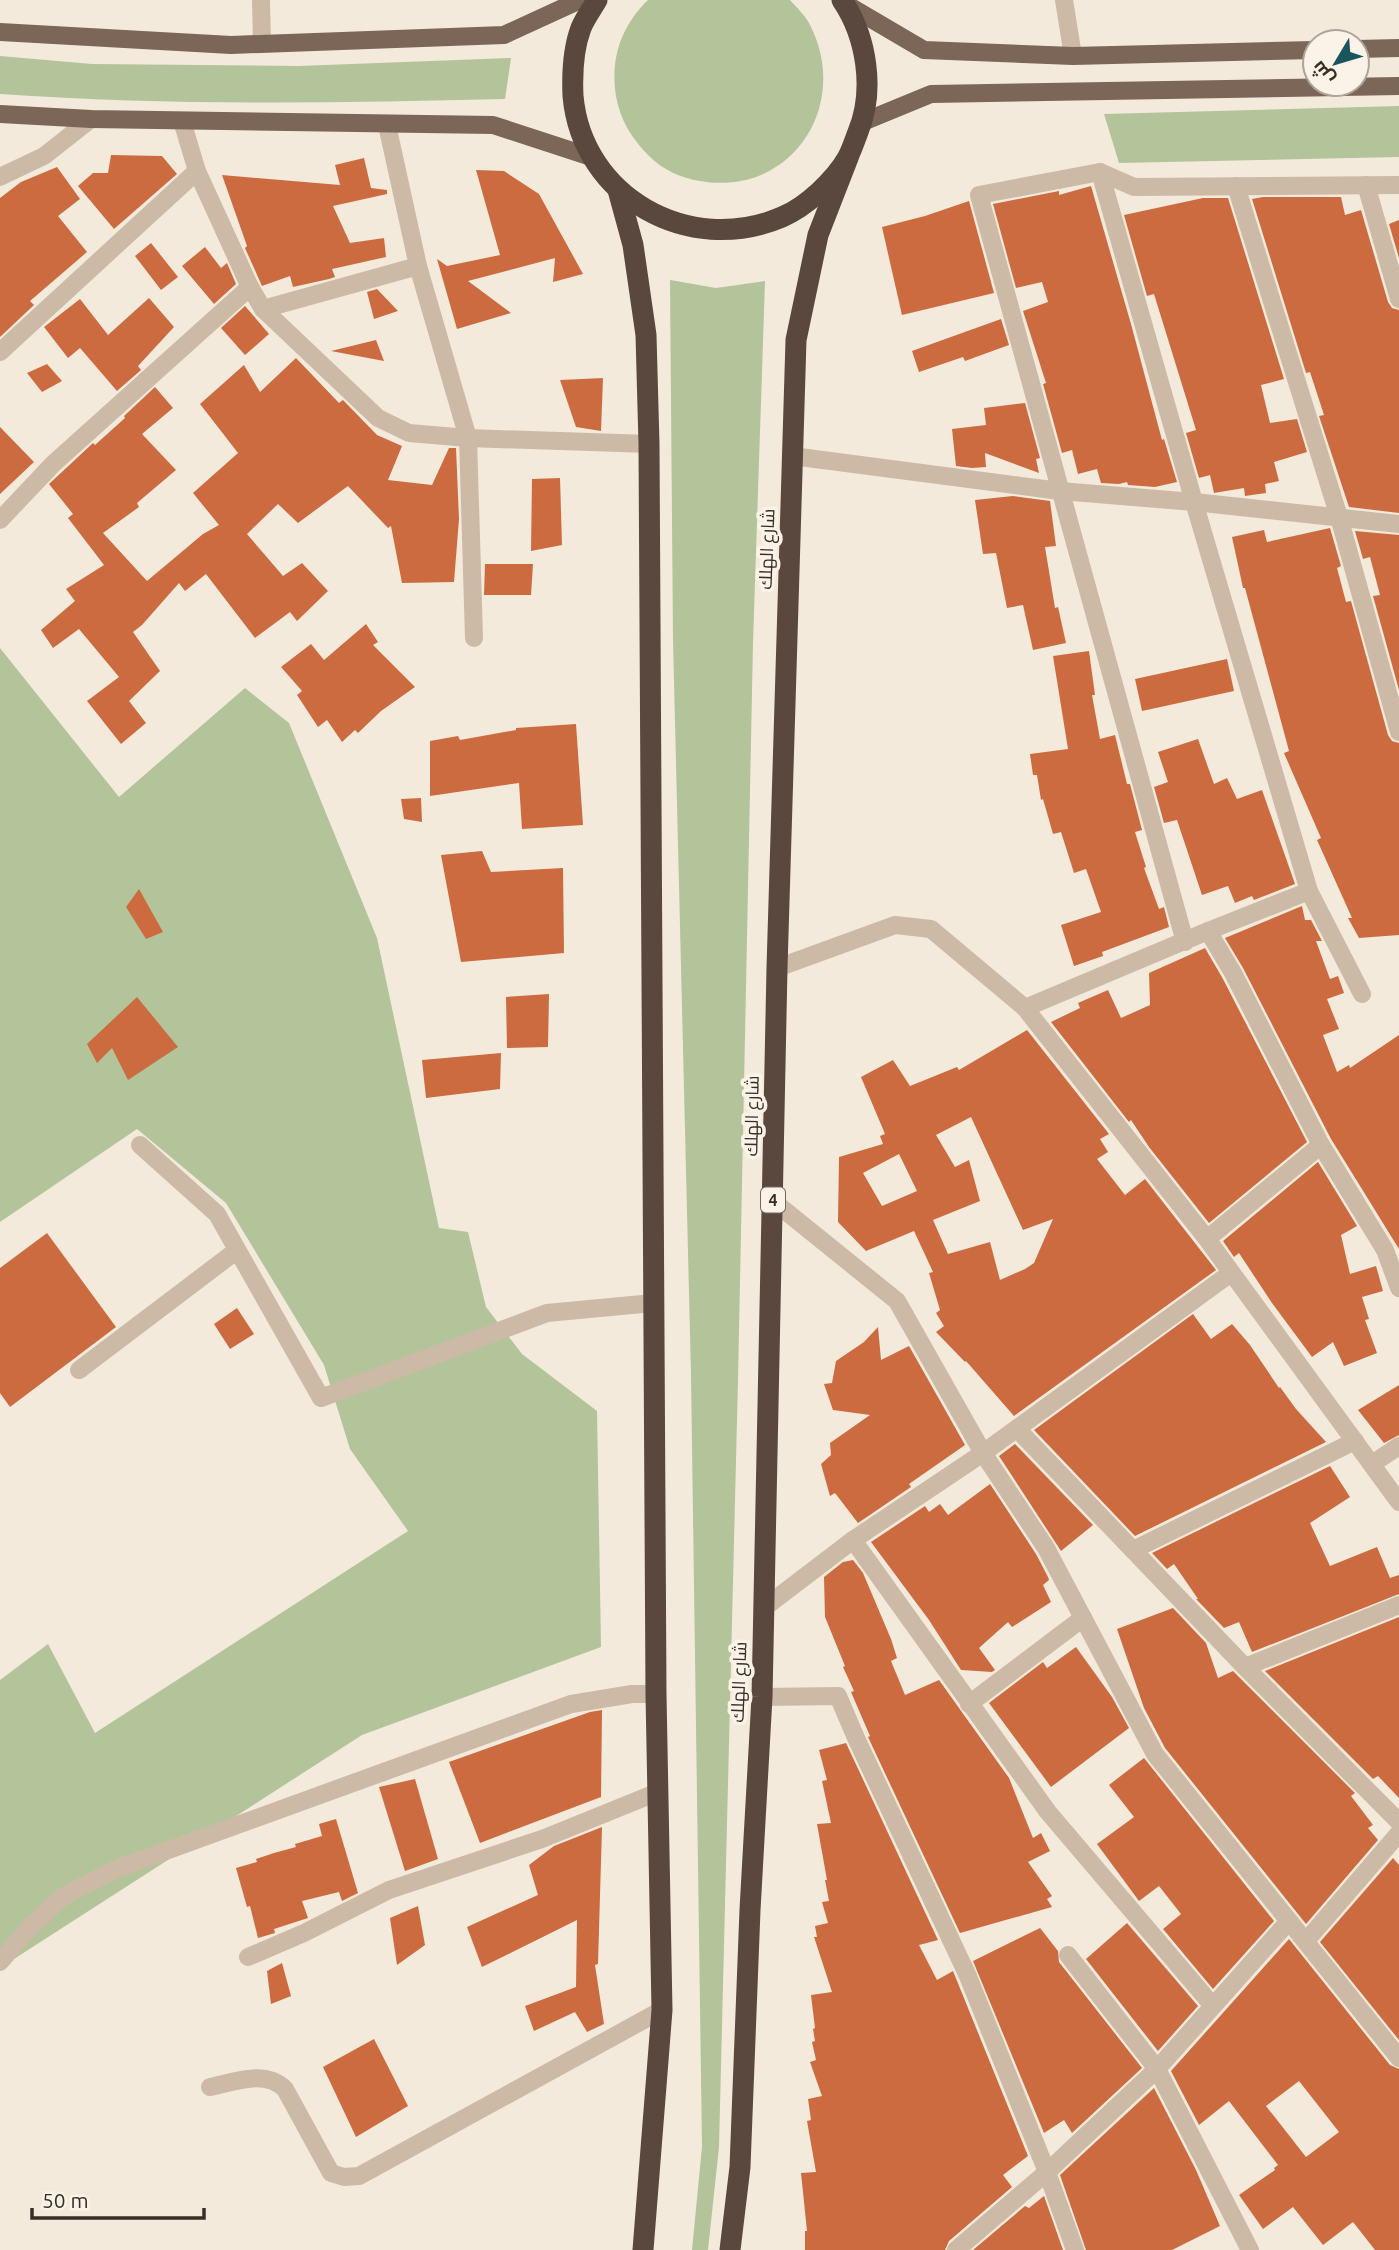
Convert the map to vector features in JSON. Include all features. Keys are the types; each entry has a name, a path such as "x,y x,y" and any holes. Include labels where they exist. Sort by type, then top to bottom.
{"highway":[{"path":"597,0 582,27 571,71 575,115 591,157 618,190 654,215 696,229 741,229 783,217 820,192 848,158"},
{"name":"شارع الهلك","path":"730,2250 740,2167 762,1697 777,968 796,340 818,235 863,122 868,83 862,41 843,1"},
{"path":"618,190 633,245 646,335 649,444 656,1694 662,2010 643,2250"}],"main road":[{"path":"0,32 231,45 504,35 580,0"},
{"path":"843,1 924,50 1073,56 1301,50"},
{"path":"1371,49 1399,48"},
{"path":"863,122 931,94 1399,86"},
{"path":"0,114 91,119 493,125 591,157"}],"street":[{"path":"261,0 261,44"},
{"path":"1063,0 1073,56"},
{"path":"4,177 44,156 91,119"},
{"path":"182,121 197,172 250,287 263,309 378,418 409,433 468,438 649,444"},
{"path":"387,125 418,266 468,438 474,638"},
{"path":"0,352 197,172"},
{"path":"1100,172 1309,891 1362,994"},
{"path":"1185,942 979,195 1100,172 1134,187 1399,185"},
{"path":"1366,185 1399,299"},
{"path":"1236,186 1339,517 1399,732"},
{"path":"263,309 418,266"},
{"path":"0,520 53,464 250,287"},
{"path":"792,456 1060,491 1399,524"},
{"path":"1025,1008 1309,891"},
{"path":"777,968 895,925 931,929 1025,1008 1207,1239 1399,1502"},
{"path":"1209,931 1321,1145 1392,1245 1399,1288"},
{"path":"140,1145 217,1214 321,1398 548,1313 653,1303"},
{"path":"1207,1239 1321,1145"},
{"path":"774,1201 897,1301 983,1453 1046,1548 1155,1755 1399,2058"},
{"path":"79,1370 236,1251"},
{"path":"765,1607 853,1539 983,1453 1231,1273"},
{"path":"1017,1429 1244,1667 1399,1822"},
{"path":"1133,1550 1354,1441"},
{"path":"1372,1464 1399,1446"},
{"path":"853,1539 1048,1812 1213,2006"},
{"path":"1244,1667 1399,1605"},
{"path":"969,1704 1083,1618"},
{"path":"0,1962 30,1927 65,1895 116,1869 571,1704 632,1694 656,1694"},
{"path":"762,1697 838,1696 967,1974 1047,2172 1075,2250"},
{"path":"248,1957 304,1933 389,1890 542,1839 658,1792"},
{"path":"1306,1941 1399,1833"},
{"path":"956,2250 1047,2172 1157,2069 1289,1921"},
{"path":"1068,1955 1157,2069 1250,2250"},
{"path":"210,2087 261,2077 277,2081 285,2089 331,2173 344,2177 359,2176 662,2010"}],"green space":[{"path":"648,0 790,0 801,12 810,25 821,55 823,85 817,114 805,139 786,160 762,175 733,182 700,181 666,169 643,150 620,113 615,69 616,56 624,32"},
{"path":"0,56 92,64 299,66 511,58 505,99 252,102 0,94"},
{"path":"1399,106 1399,157 1119,163 1104,114"},
{"path":"670,280 716,288 765,281 753,643 719,2147 708,2250 692,2250 702,2147 691,1375 673,640"},
{"path":"0,648 119,797 245,688 289,723 377,938 439,1228 468,1232 486,1307 522,1354 597,1411 601,1647 362,1735 0,1968 0,1680 48,1644 95,1733 408,1531 350,1449 324,1365 226,1203 137,1129 0,1222"}],"building":[{"path":"111,155 162,156 177,174 114,229 78,186 93,173 108,173"},
{"path":"364,158 371,188 387,190 387,194 333,206 350,243 384,238 386,257 332,269 335,277 329,279 293,287 290,276 262,286 245,248 247,246 222,175 340,185 335,165"},
{"path":"57,167 80,199 58,216 87,252 30,301 34,305 0,337 0,198 21,182"},
{"path":"476,170 504,171 539,194 583,274 553,282 555,258 468,281 511,313 457,329 437,259 447,266 500,255"},
{"path":"1091,186 1162,440 1164,439 1177,482 1155,487 1128,485 1127,482 1101,483 1097,469 1078,474 1072,450 1062,453 1043,384 1046,383 1023,311 1048,302 1042,282 1016,288 993,204 1059,191 1059,195"},
{"path":"1341,197 1345,215 1361,210 1388,302 1392,308 1399,310 1399,513 1349,507 1319,416 1324,415 1310,372 1306,373 1252,199"},
{"path":"1203,198 1228,198 1284,379 1261,385 1270,423 1297,419 1307,452 1274,462 1279,481 1265,484 1266,493 1245,496 1244,488 1214,493 1210,475 1199,478 1186,433 1196,430 1154,294 1147,296 1124,215"},
{"path":"969,201 994,293 902,315 882,227"},
{"path":"1399,220 1399,258 1389,224"},
{"path":"151,243 178,277 161,290 135,256"},
{"path":"205,247 221,268 227,263 236,284 214,304 182,266"},
{"path":"377,289 398,311 374,319 367,292"},
{"path":"149,298 174,327 138,366 141,370 117,391 80,348 68,358 44,327 80,299 108,335"},
{"path":"245,306 269,334 245,355 221,328"},
{"path":"1001,319 1009,345 965,361 963,357 919,372 912,351"},
{"path":"376,340 384,361 331,351"},
{"path":"296,358 339,403 343,400 377,435 402,446 388,480 432,485 449,448 456,448 459,519 454,582 402,583 391,526 388,528 348,486 298,523 278,504 247,534 283,576 302,563 328,591 297,621 290,612 255,638 206,574 185,591 179,583 133,632 160,671 129,701 146,723 121,744 87,701 119,677 79,629 53,648 41,630 75,601 66,589 104,565 68,518 73,514 49,484 93,443 95,445 125,418 124,416 155,387 173,408 142,434 176,470 137,503 139,507 103,533 147,581 203,534 219,525 193,493 238,453 200,404 244,365 260,392"},
{"path":"47,364 62,381 42,392 27,373"},
{"path":"603,378 601,431 576,427 560,380"},
{"path":"1025,403 1040,458 1036,459 1039,473 985,453 986,467 956,466 952,429 986,425 984,408"},
{"path":"0,427 34,462 0,494"},
{"path":"560,478 562,545 531,551 532,479"},
{"path":"1013,496 1050,501 1056,546 1045,547 1055,608 1058,607 1066,643 1033,650 1023,605 1007,608 996,553 983,554 975,500"},
{"path":"1330,528 1341,566 1337,568 1346,602 1351,601 1388,735 1392,741 1399,743 1399,935 1359,938 1348,918 1352,918 1317,840 1321,838 1284,753 1289,751 1243,588 1232,537 1264,530 1267,542"},
{"path":"1355,531 1399,535 1399,690 1373,596 1380,595 1370,557 1363,559"},
{"path":"485,564 533,564 531,595 484,595"},
{"path":"366,624 378,642 373,645 415,687 381,711 358,733 355,730 342,742 327,720 318,727 297,695 302,691 281,667 311,644 324,660"},
{"path":"1089,651 1095,695 1092,695 1100,739 1115,735 1142,830 1135,832 1146,867 1144,868 1159,909 1164,907 1169,927 1102,952 1103,956 1074,966 1061,925 1101,912 1086,869 1074,873 1061,832 1053,834 1043,799 1041,800 1037,775 1033,775 1030,754 1068,749 1053,656"},
{"path":"1227,659 1234,691 1142,711 1135,679"},
{"path":"576,724 583,825 522,829 519,783 430,796 430,741 458,736 460,740 516,728"},
{"path":"1198,739 1214,784 1227,778 1237,799 1262,790 1295,884 1254,900 1252,896 1235,903 1228,886 1202,895 1177,820 1164,823 1154,787 1168,782 1158,752"},
{"path":"421,798 422,822 404,819 401,799"},
{"path":"482,851 491,872 563,868 564,953 461,962 441,855"},
{"path":"139,889 163,932 146,939 126,907"},
{"path":"1302,906 1305,920 1311,920 1322,941 1316,941 1330,979 1338,976 1344,993 1327,999 1339,1029 1323,1035 1337,1072 1349,1065 1350,1068 1399,1035 1399,1249 1331,1139 1225,938"},
{"path":"1205,948 1307,1142 1209,1223 1131,1120 1129,1122 1051,1022 1080,1008 1078,1003 1108,990 1121,1018 1150,1005 1149,973"},
{"path":"549,994 548,1047 507,1048 506,997"},
{"path":"137,997 178,1047 128,1080 112,1048 97,1063 87,1044"},
{"path":"1027,1030 1109,1134 1100,1139 1108,1152 1097,1159 1125,1195 1145,1179 1216,1270 1014,1416 966,1361 936,1332 944,1326 936,1313 940,1310 929,1273 933,1272 914,1231 866,1251 838,1222 839,1157 883,1144 880,1136 885,1134 861,1077 893,1060 910,1086 957,1067 959,1070","holes":["971,1117 1023,1230 1053,1219 1034,1263 1000,1280 990,1242 948,1254 933,1220 980,1201 969,1160 955,1167 936,1135","899,1154 917,1191 882,1206 863,1173"]},
{"path":"501,1053 500,1089 426,1098 422,1060"},
{"path":"1318,1162 1357,1226 1341,1235 1350,1274 1376,1266 1383,1291 1362,1297 1369,1319 1365,1320 1377,1353 1344,1366 1333,1342 1312,1357 1239,1253 1234,1257 1223,1241"},
{"path":"47,1233 116,1327 10,1407 0,1393 0,1268"},
{"path":"237,1308 254,1334 230,1349 214,1324"},
{"path":"1193,1314 1211,1339 1232,1324 1279,1388 1326,1442 1135,1536 1034,1430"},
{"path":"878,1327 881,1360 909,1346 965,1445 909,1484 911,1487 858,1523 835,1493 830,1496 821,1464 831,1455 830,1443 870,1415 833,1410 824,1384 832,1383 836,1361 864,1342"},
{"path":"1399,1385 1399,1435 1384,1443 1358,1410"},
{"path":"1015,1444 1093,1525 1061,1551 999,1456"},
{"path":"1330,1466 1350,1497 1310,1523 1330,1566 1377,1547 1390,1578 1399,1575 1399,1594 1252,1652 1239,1622 1224,1628 1196,1599 1174,1564 1167,1569 1152,1553"},
{"path":"990,1484 1048,1577 1049,1580 1043,1585 1051,1602 1012,1627 1008,1622 979,1648 995,1670 961,1670 929,1620 871,1542 925,1506 929,1512 940,1504 948,1515"},
{"path":"853,1560 863,1573 891,1639 897,1658 891,1661 905,1695 939,1680 1009,1778 1033,1838 1041,1833 1050,1851 1028,1862 1052,1896 1047,1899 1052,1907 960,1933 868,1737 870,1736 851,1692 854,1691 825,1617 824,1577 843,1562"},
{"path":"1173,1608 1206,1643 1218,1678 1233,1671 1355,1793 1351,1796 1373,1825 1368,1828 1378,1840 1306,1924 1165,1748 1144,1708 1117,1629"},
{"path":"1399,1617 1399,1798 1378,1776 1373,1779 1265,1671"},
{"path":"1076,1647 1112,1697 1129,1728 1051,1787 989,1703 1043,1662 1047,1668"},
{"path":"602,1710 601,1797 480,1843 449,1762"},
{"path":"846,1743 938,1940 919,1945 937,1980 953,1971 1028,2156 1003,2175 1012,2187 949,2241 945,2250 805,2250 807,2231 801,2173 816,2172 807,2121 811,2120 808,2099 822,2096 810,2062 816,2060 812,2042 815,2041 815,2028 811,1995 832,1992 814,1937 817,1937 815,1926 828,1923 822,1902 829,1901 817,1824 831,1823 822,1781 827,1780 819,1750"},
{"path":"1144,1758 1274,1921 1213,1989 1163,1929 1181,1914 1159,1886 1139,1901 1097,1844 1134,1817 1109,1785"},
{"path":"415,1779 438,1859 405,1871 379,1787"},
{"path":"336,1819 358,1893 342,1901 339,1892 302,1901 308,1918 274,1929 275,1933 258,1938 236,1868 322,1836 319,1824"},
{"path":"602,1827 598,1964 595,1965 604,2024 587,2032 575,2012 534,2031 525,2006 576,1987 577,1920 482,1967 467,1927 538,1895 529,1865 554,1846"},
{"path":"1393,1858 1399,1865 1399,2040 1320,1942"},
{"path":"418,1906 425,1945 397,1965 390,1918"},
{"path":"1127,1923 1198,2006 1158,2051 1086,1959"},
{"path":"1040,1928 1058,1951 1059,1962 1142,2068 1072,2133 1064,2120 1044,2133 973,1961"},
{"path":"1289,1939 1390,2065 1399,2069 1399,2250 1375,2250 1353,2222 1323,2245 1293,2207 1263,2229 1239,2195 1275,2170 1278,2165 1229,2101 1199,2125 1171,2071","holes":["1299,2081 1339,2132 1306,2157 1266,2106"]},
{"path":"282,1963 291,1996 271,2004 267,1971"},
{"path":"374,2039 408,2106 356,2137 323,2067"},
{"path":"1154,2088 1196,2170 1220,2226 1172,2250 1086,2250 1060,2175"},
{"path":"1044,2196 1063,2250 973,2250 1025,2206 1029,2208"}]}
